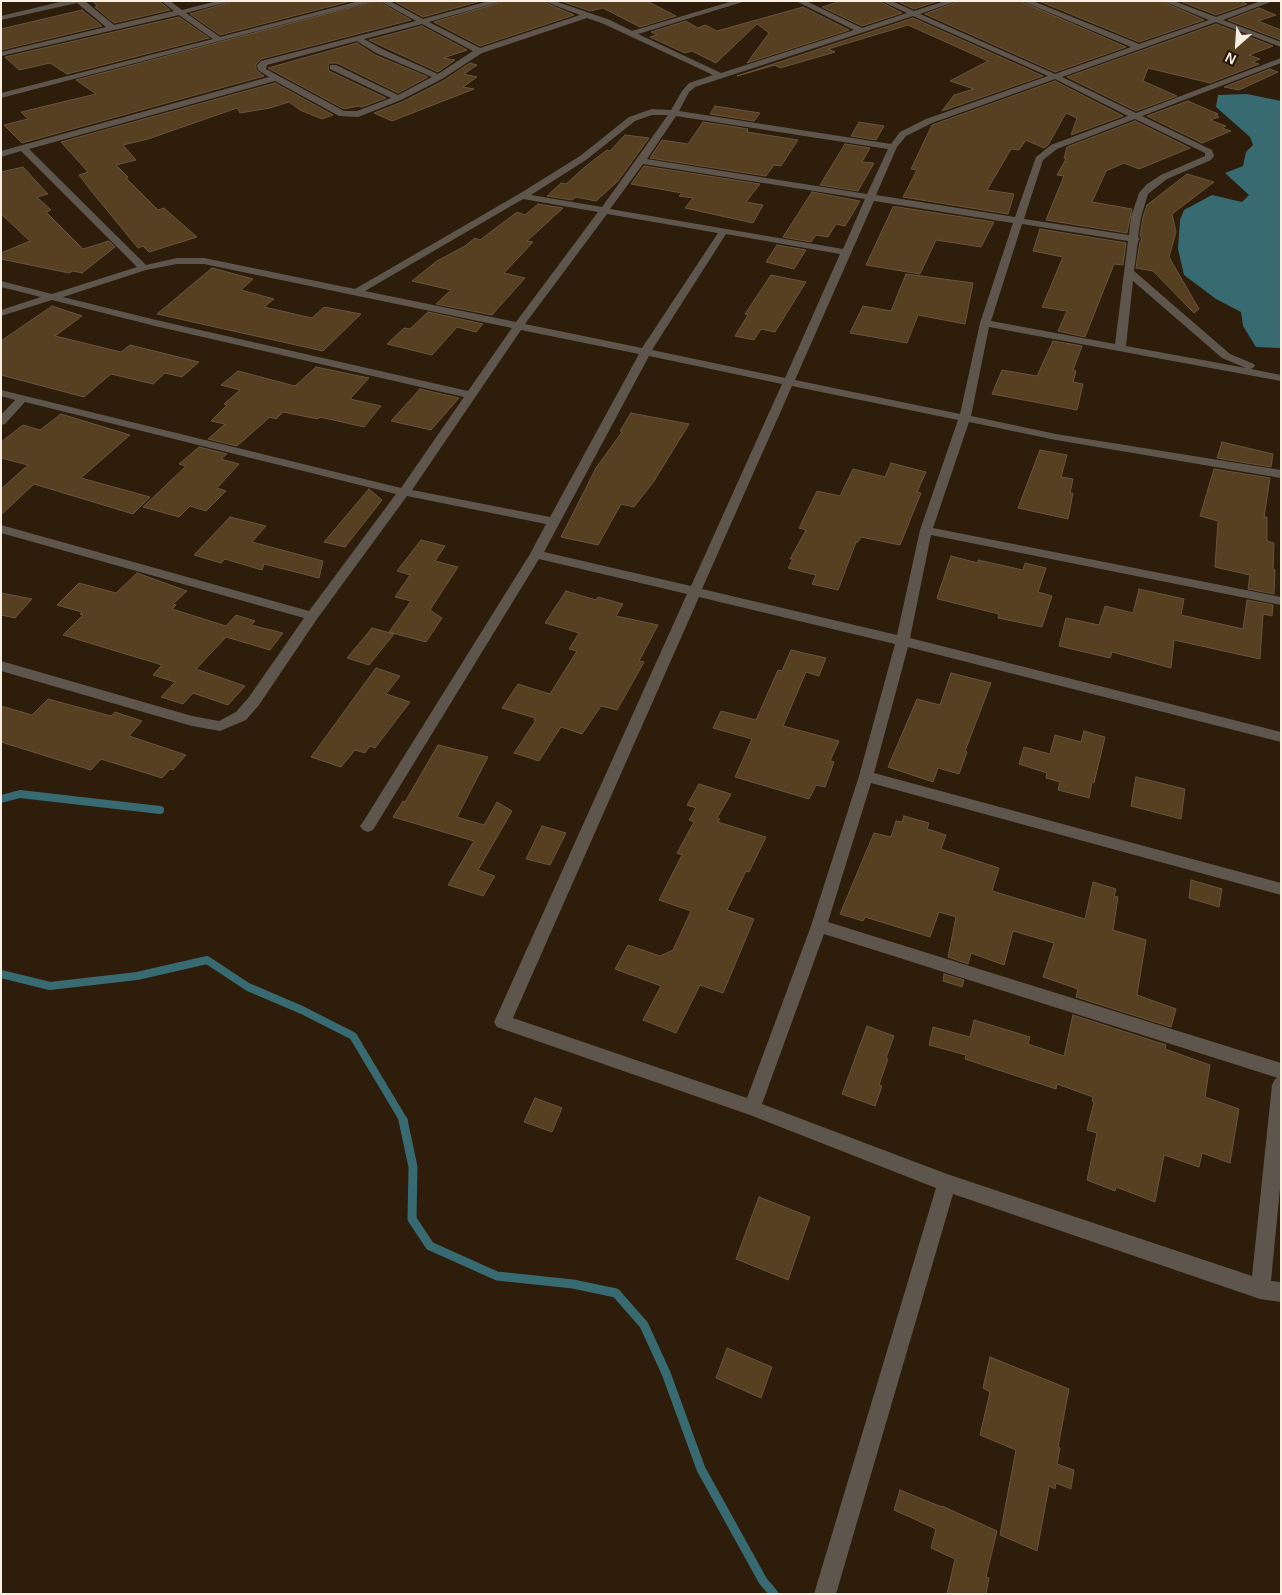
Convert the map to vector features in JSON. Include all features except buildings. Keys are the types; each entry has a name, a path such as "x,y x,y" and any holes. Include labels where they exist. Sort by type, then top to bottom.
{"street":[{"path":"1,18 75,1"},
{"path":"80,1 112,28"},
{"path":"166,1 219,40"},
{"path":"1,54 228,1"},
{"path":"1,96 369,1"},
{"path":"384,1 479,51"},
{"path":"499,1 264,63 261,65 262,70 346,115 358,114 398,98 439,77 479,51 587,15"},
{"path":"633,33 742,1"},
{"path":"800,1 860,30"},
{"path":"884,1 1056,77 1204,149 1210,156 1150,186 1144,193 1136,217 1135,239 1120,348"},
{"path":"1,666 192,721 220,726 241,716 254,701 312,616 404,492 469,395 640,161 674,113 686,91 692,85 954,1"},
{"path":"1026,1 1138,47"},
{"path":"1167,1 1281,45"},
{"path":"1269,1 929,121 903,134 893,147 503,1022 752,1108 947,1183 1260,1289 1281,1292"},
{"path":"548,2 633,33 720,76"},
{"path":"359,39 379,51 439,77"},
{"path":"752,1108 818,926 866,776 903,641 926,530 965,417 985,323 1040,159 1054,147 1281,60"},
{"path":"333,67 398,98"},
{"path":"1,154 276,78"},
{"path":"357,292 522,196 583,158 636,116 652,112 674,113 893,147"},
{"path":"24,148 144,268"},
{"path":"640,161 1135,239"},
{"path":"522,196 845,252"},
{"path":"368,826 536,554 646,352 723,232"},
{"path":"1,313 144,268 177,261 204,261 1056,436 1281,474"},
{"path":"1130,272 1226,356 1281,378"},
{"path":"1,284 48,297 469,395"},
{"path":"985,323 1281,378"},
{"path":"1,393 404,492 553,522"},
{"path":"1,422 23,398"},
{"path":"1,529 312,616"},
{"path":"926,530 1281,601"},
{"path":"536,554 903,641 1281,737"},
{"path":"866,776 1281,890"},
{"path":"818,926 1281,1071"},
{"path":"1260,1289 1281,1086"},
{"path":"825,1594 947,1183"}],"water":[{"path":"1247,94 1281,101 1280,348 1256,347 1243,326 1241,312 1216,299 1184,275 1178,249 1180,220 1184,210 1212,195 1242,202 1249,195 1225,173 1243,166 1246,152 1253,145 1250,137 1216,107 1218,95"}],"waterway":[{"path":"1,799 20,794 160,810"},
{"path":"1,974 50,986 137,976 207,960 248,987 302,1010 353,1036 404,1121"},
{"path":"403,1120 413,1167 412,1219 430,1246 497,1276 573,1284 616,1293 644,1325 666,1373 701,1469 763,1581 774,1594"}]}
